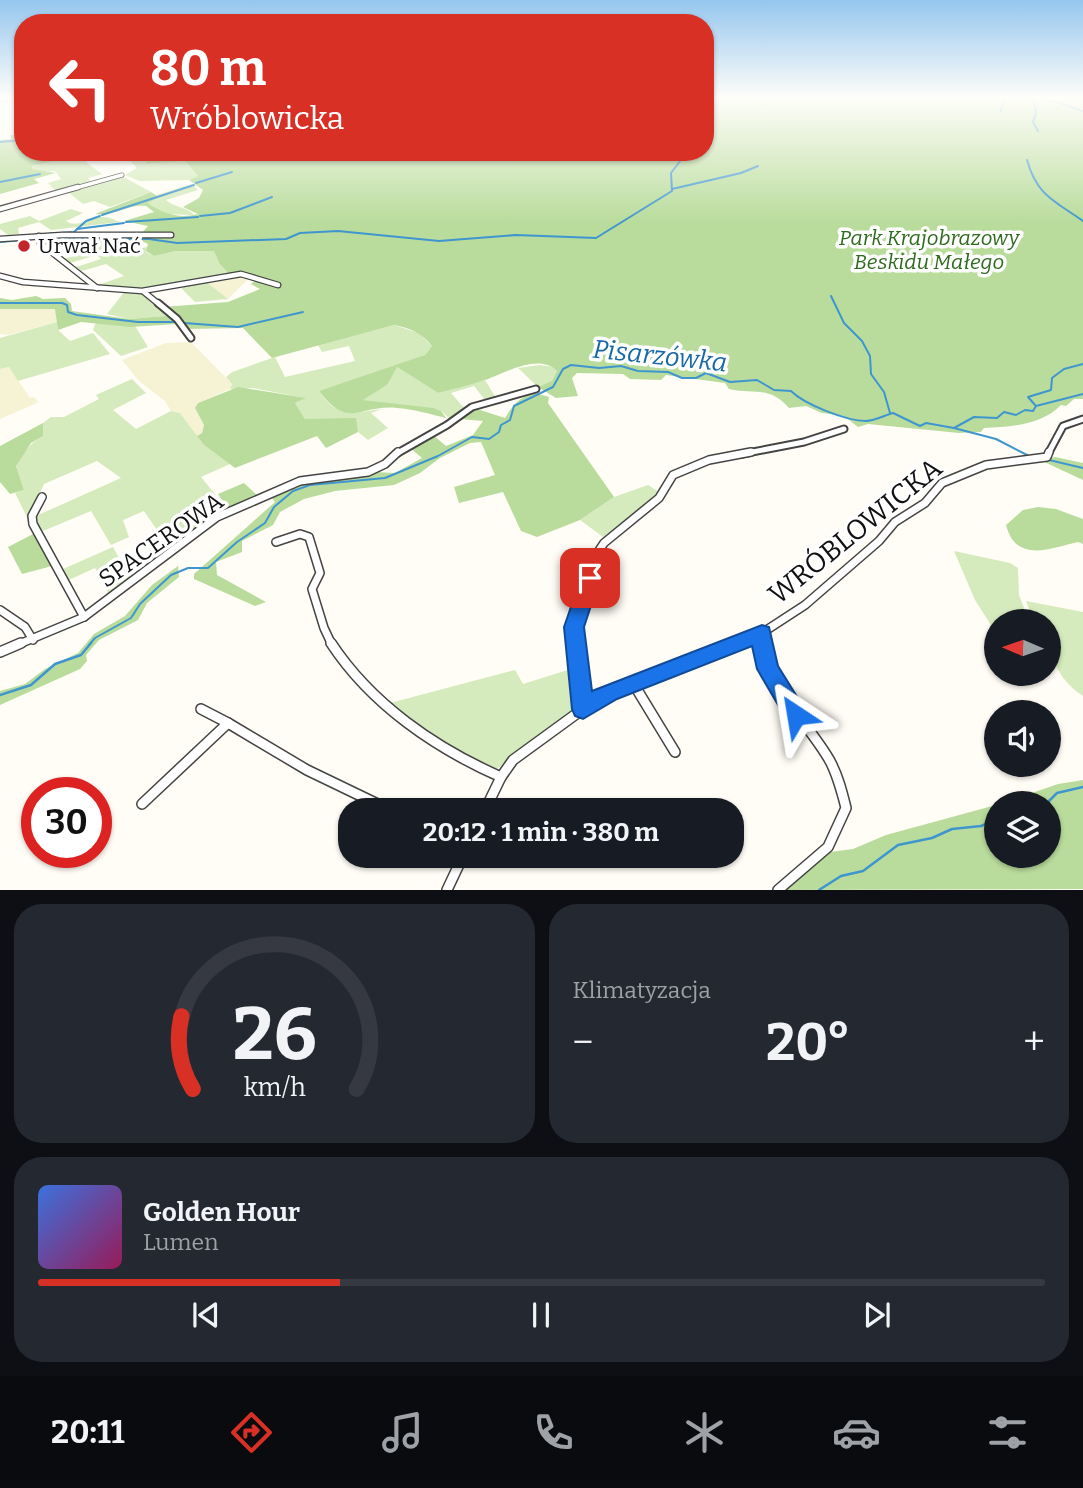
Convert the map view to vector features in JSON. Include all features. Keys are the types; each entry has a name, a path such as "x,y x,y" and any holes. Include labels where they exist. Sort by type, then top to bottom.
{"street":[{"path":"0,209 122,175"},
{"path":"0,239 171,235"},
{"path":"39,236 40,243 98,289"},
{"path":"0,276 23,282 142,291 241,274 278,285"},
{"path":"142,291 177,319 191,338"},
{"name":"SPACEROWA","path":"0,652 84,617 218,517 300,481 368,472 385,464 401,449 447,425 472,407 536,389"},
{"name":"WRÓBLOWICKA","path":"490,798 500,776 513,760 609,692 762,633 805,605 879,541 895,522 925,503 942,483 986,465 1047,457 1050,446 1064,423 1069,419 1083,419"},
{"path":"583,709 574,627 595,561 604,543 659,498 669,479 684,470 709,460 813,440 844,429"},
{"path":"42,497 32,516 33,524 84,617"},
{"path":"276,542 300,534 309,537 320,573 312,589 320,621 340,656 369,689 415,729 469,763 500,776"},
{"path":"0,610 25,627 33,640"},
{"path":"762,633 768,669 796,715 832,764 846,808 828,847 778,890"},
{"path":"633,683 675,752"},
{"path":"201,709 307,770 365,798"},
{"path":"142,804 228,723"},
{"path":"447,890 457,868"}],"shaded area":[{"path":"241,275 250,277 228,299 204,281"},
{"path":"0,309 56,309 57,322 8,335 0,334"},
{"path":"191,342 232,384 230,389 198,403 195,408 204,425 202,433 197,436 180,413 171,411 165,401 139,381 122,360 166,343"},
{"path":"9,367 30,398 34,397 39,402 0,419 0,369"}],"green space":[{"path":"0,140 14,140 14,161 55,161 32,166 32,169 56,173 34,179 39,183 0,194"},
{"name":"Park Krajobrazowy Beskidu Małego","path":"714,140 1083,140 1083,399 1074,399 1066,406 1061,405 1035,421 1015,426 984,428 981,432 959,433 868,424 858,427 844,416 822,413 806,406 789,408 768,393 738,391 729,389 725,383 666,375 661,380 630,379 623,374 577,373 572,378 578,396 556,398 538,387 552,381 557,371 549,366 530,364 438,393 397,367 387,385 363,400 433,408 441,411 446,418 397,408 347,413 329,403 319,391 425,355 432,346 415,332 394,325 272,358 243,328 186,329 163,307 228,302 260,289 251,284 258,278 245,273 228,273 219,263 214,251 176,251 154,256 146,251 148,244 144,242 60,241 46,246 42,243 41,237 141,234 148,226 124,221 154,212 146,206 95,214 151,192 159,197 148,203 160,210 178,216 198,214 183,207 199,198 203,190 189,180 198,176 185,161 714,161"},
{"path":"55,161 87,161 102,174 88,178 91,183 58,193 48,183 61,179 55,171 39,172 32,169 32,166"},
{"path":"131,161 148,161 147,164 185,161 198,176 189,180 139,181 125,175 137,168"},
{"name":"Park Krajobrazowy Beskidu Małego","path":"148,161 185,161 146,164"},
{"path":"122,176 151,192 110,207 94,201 83,204 68,192"},
{"path":"192,184 198,190 166,200 194,215 164,214 148,203 159,196 157,195"},
{"path":"71,209 83,213 66,221 70,223 103,217 120,222 51,230 39,222 18,228 19,234 8,235 0,229 0,224 30,216 39,221"},
{"path":"77,241 117,242 113,250 126,251 147,247 146,252 154,256 176,251 214,251 219,263 228,273 144,290 101,288 98,285 124,276 106,264 82,271 76,267 101,259 97,255 70,263 64,259 91,251"},
{"path":"205,281 228,299 195,302 181,288"},
{"path":"125,291 141,292 166,316 129,319 107,314"},
{"path":"36,296 43,299 65,298 71,304 72,311 129,319 166,316 177,324 130,327 81,322 58,330 55,309 0,309 0,298 12,300"},
{"path":"57,322 58,330 70,341 93,333 110,354 18,381 9,367 0,369 0,338"},
{"path":"96,322 135,326 148,347 121,356 93,330"},
{"path":"394,325 419,333 432,346 425,355 397,367 438,393 485,380 496,398 485,400 474,386 451,393 465,409 450,419 441,411 362,400 387,385 395,367 319,391 332,406 346,412 382,409 371,413 388,428 368,440 358,432 355,419 305,419 295,403 305,398 253,388 230,389 232,384 226,377 232,372 275,357 285,377 355,361 349,346 322,352 318,345"},
{"path":"540,365 554,367 557,371 552,382 538,387 518,368"},
{"path":"132,379 146,393 113,410 136,429 171,411 180,413 204,445 230,464 201,477 228,510 170,549 144,511 123,520 129,537 111,545 91,511 43,531 36,516 121,478 97,461 44,484 28,519 15,493 24,490 16,466 24,452 43,436 43,423 51,417 64,417 99,399 96,395"},
{"path":"238,387 306,398 295,403 305,419 356,418 358,432 326,448 317,436 235,468 204,445 197,436 202,433 204,425 195,408 198,403"},
{"path":"535,393 549,397 548,403 614,497 580,520 537,537 521,531 503,492 459,503 454,487 495,475 481,442 470,443 394,485 335,491 304,499 280,512 273,525 242,541 242,552 216,562 217,575 266,602 255,606 194,579 194,574 275,502 272,498 293,485 375,472 395,473 422,458 409,447 433,435 446,446 473,435 483,421 460,419 474,408 505,418 517,402"},
{"path":"43,423 43,436 31,443 16,466 24,490 10,494 0,482 0,446"},
{"path":"1055,457 1083,463 1083,480 1040,460"},
{"path":"244,483 258,496 228,510 218,494"},
{"path":"648,485 659,492 658,495 606,539 580,520 614,497"},
{"path":"1038,507 1056,509 1083,519 1083,544 1078,542 1046,550 1026,549 1018,545 1006,525 1023,510"},
{"path":"35,533 52,566 22,574 8,547"},
{"path":"113,547 130,578 110,596 95,568 69,580 63,569"},
{"path":"954,551 1010,563 1018,568 1019,595 1024,609 984,609 984,614"},
{"path":"178,566 179,577 147,603 138,620 99,640 86,655 87,661 80,669 0,705 0,691 25,684 45,669 78,653 94,634 125,616 152,585"},
{"path":"1026,601 1083,612 1083,696 1073,689 1061,674 1061,609 1029,609"},
{"path":"574,668 578,704 573,712 498,768 486,768 416,727 390,703 515,670 523,684"},
{"path":"1083,780 1083,889 785,890 830,852 853,849 886,835 984,808 984,868 1061,868 1061,791 1038,791"}],"waterway":[{"path":"0,142 14,141"},
{"name":"Pisarzówka","path":"1027,160 1042,190 1083,221"},
{"path":"46,238 149,239 177,243 286,239 300,233 338,231 439,241 516,235 596,238 672,191 671,173 680,161"},
{"path":"672,189 741,173 758,166"},
{"path":"196,183 232,172"},
{"path":"0,182 40,174"},
{"path":"102,215 194,185"},
{"path":"200,216 230,213 272,197"},
{"path":"77,229 86,221 100,216"},
{"path":"126,222 198,217"},
{"path":"77,229 124,223"},
{"path":"47,234 74,232 77,229"},
{"path":"0,242 34,239"},
{"path":"831,296 844,323 862,341 870,356 871,374 884,392 890,413"},
{"path":"0,303 62,303 67,305 68,312 77,315 138,322 174,322"},
{"path":"184,323 238,327 303,312"},
{"name":"Pisarzówka","path":"1036,406 1028,397 1051,390 1052,378 1064,369 1083,364"},
{"name":"Pisarzówka","path":"89,645 95,638 131,618 140,604 171,575 188,568 208,568 237,542 265,523 274,507 293,491 310,485 385,478 438,456 472,437 489,439 499,432 501,425 510,420 514,406 553,387 563,369 571,365 599,368 621,366 638,371 668,372 682,378 696,378 706,373 730,382 757,380 774,390 791,391 815,406 848,418 869,421 893,413 920,426 926,423 954,428"},
{"path":"1036,406 1083,394"},
{"name":"Pisarzówka","path":"954,428 974,417 997,418 1004,412 1016,415 1025,410 1033,411 1036,406"},
{"path":"954,428 996,439 1029,456"},
{"path":"1049,460 1083,468"},
{"name":"Pisarzówka","path":"0,695 31,685 55,664 81,655 91,643"},
{"path":"1061,792 1083,787"},
{"path":"819,890 841,876 863,871 898,845 932,838 952,829 984,825"}],"place":[{"name":"Urwał Nać","path":"24,246"}],"route":[{"path":"590,578 574,627 577,678 583,709 609,692 762,633 768,669 796,715"}]}
